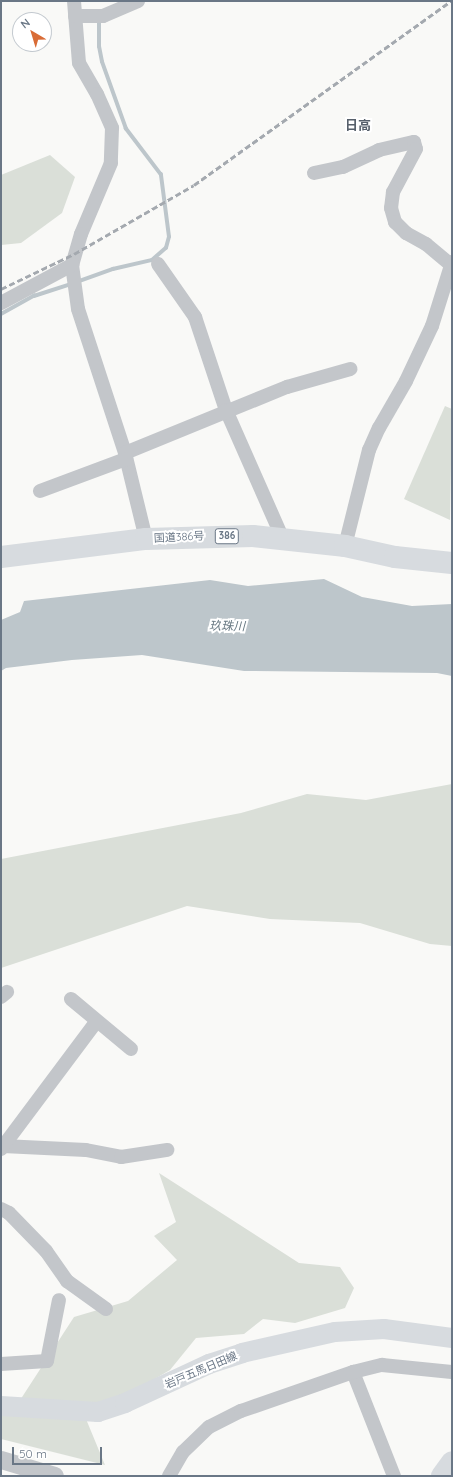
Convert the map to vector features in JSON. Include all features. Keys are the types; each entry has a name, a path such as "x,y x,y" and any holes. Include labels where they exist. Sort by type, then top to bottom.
{"highway":[{"name":"国道386号","path":"1,557 146,539 240,536 345,546 396,557 452,563"},
{"path":"442,1476 452,1462"}],"main road":[{"name":"岩戸五馬日田線","path":"1,1406 98,1412 125,1403 209,1364 242,1353 335,1332 384,1329 452,1338"}],"street":[{"path":"74,1 79,63 97,94 112,128 111,162 81,234 73,269 75,290 78,308 126,456 146,539"},
{"path":"75,16 97,16 138,1"},
{"path":"314,173 342,167 379,150 414,142 416,149 393,192 391,208 395,222 406,233 426,244 452,263 432,326 406,381 379,428 369,450 345,546"},
{"path":"158,264 195,317 226,410 283,539"},
{"path":"1,303 73,269"},
{"path":"40,491 126,456 226,410 287,386 350,369"},
{"path":"71,999 96,1022 131,1049"},
{"path":"2,1147 96,1022"},
{"path":"2,1147 86,1150 121,1157 167,1150"},
{"path":"1,1209 9,1213 46,1251 67,1281 106,1309"},
{"path":"1,1364 47,1361 59,1300"},
{"path":"169,1476 182,1452 209,1427 241,1411 353,1372 382,1365 452,1372"},
{"path":"353,1372 394,1476"},
{"path":"1,1460 55,1476"}],"shaded area":[{"path":"50,155 75,177 62,213 21,243 1,245 1,175"},
{"path":"445,406 452,409 450,520 404,499"},
{"path":"452,784 452,946 430,944 360,923 270,919 187,906 1,968 1,859 241,813 307,794 366,800"},
{"path":"159,1173 299,1263 340,1267 354,1288 345,1308 295,1323 263,1319 244,1334 196,1338 170,1370 86,1419 105,1465 1,1439 1,1410 13,1411 74,1317 128,1301 177,1260 154,1236 176,1222"}],"water":[{"name":"玖珠川","path":"324,579 362,597 412,606 452,604 452,676 437,673 244,671 142,655 72,660 6,668 1,671 1,620 20,612 24,601 210,580 248,586"}],"waterway":[{"path":"77,282 113,269 152,260 166,248 169,237 161,175 126,129 102,62 99,47 99,19"},
{"path":"1,314 34,296 71,284"}],"railway":[{"path":"1,289 74,254 194,185 451,1"}],"district":[{"name":"日高","path":"358,125"}]}
